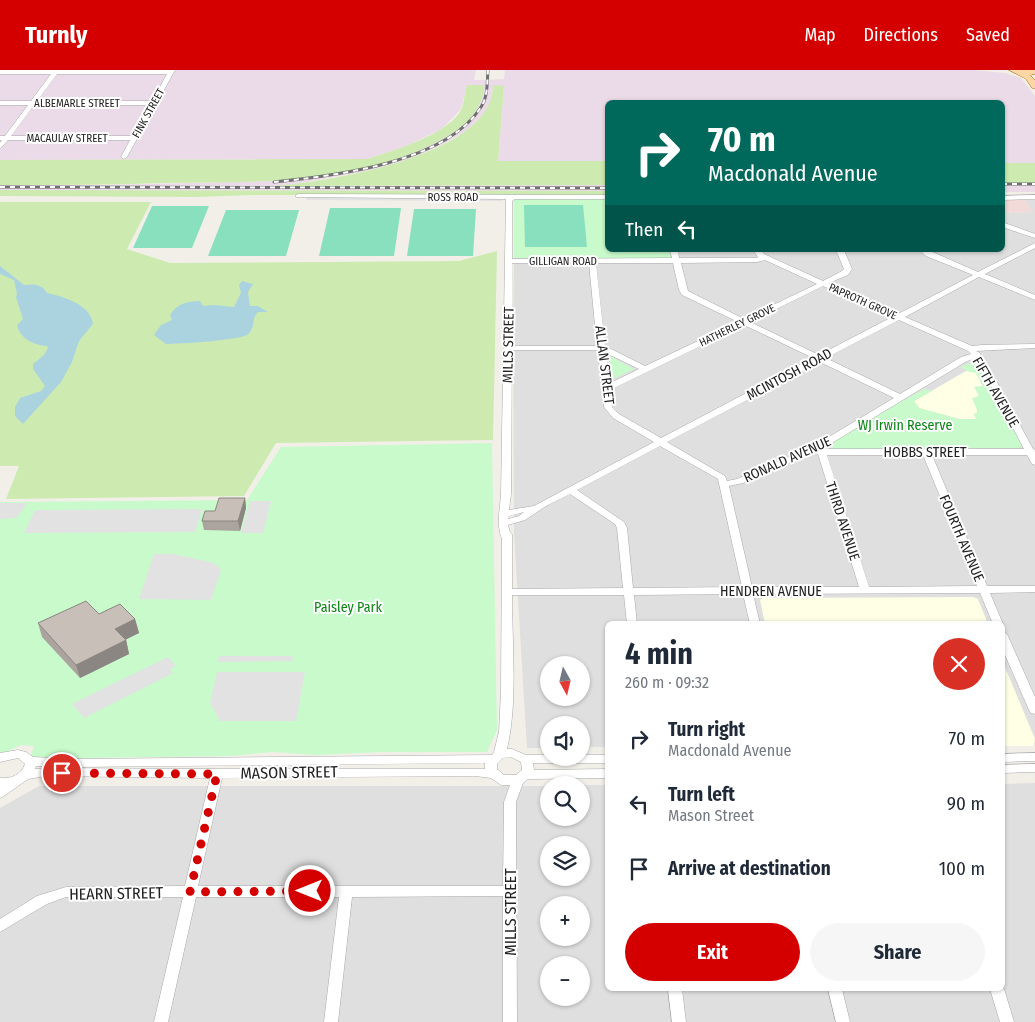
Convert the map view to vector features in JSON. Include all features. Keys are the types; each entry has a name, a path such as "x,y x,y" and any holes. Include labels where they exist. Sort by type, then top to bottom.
{"main road":[{"path":"1006,70 1035,73"},
{"path":"1016,71 1029,78 1035,86"}],"street":[{"path":"0,147 3,138 56,71"},
{"path":"0,72 172,71"},
{"name":"FINK STREET","path":"124,157 172,71"},
{"name":"ALBEMARLE STREET","path":"0,103 154,103"},
{"name":"MACAULAY STREET","path":"3,138 134,138"},
{"name":"ROSS ROAD","path":"298,196 605,197"},
{"path":"1005,198 1035,197"},
{"name":"MILLS STREET","path":"510,802 490,767 497,757 506,732 509,200 512,198"},
{"path":"1005,225 1035,236"},
{"name":"MCINTOSH ROAD","path":"506,518 522,518 543,504 1035,245"},
{"path":"674,252 685,293 901,398"},
{"name":"PAPROTH GROVE","path":"758,252 761,256 974,352"},
{"name":"HATHERLEY GROVE","path":"607,388 848,271 841,252"},
{"path":"926,252 1035,298"},
{"name":"GILLIGAN ROAD","path":"509,261 757,260 766,258"},
{"name":"ALLAN STREET","path":"592,261 608,407 611,412 717,474 724,484"},
{"path":"974,352 982,347 1035,346"},
{"path":"508,348 602,348 644,369"},
{"name":"RONALD AVENUE","path":"724,484 740,481 818,451 974,352"},
{"name":"FIFTH AVENUE","path":"974,352 1032,452 1035,462"},
{"name":"HOBBS STREET","path":"818,451 1032,452"},
{"name":"THIRD AVENUE","path":"818,451 865,590"},
{"name":"FOURTH AVENUE","path":"926,452 997,621"},
{"path":"724,484 754,621"},
{"path":"571,490 619,522 622,528 632,621"},
{"name":"HENDREN AVENUE","path":"507,592 1035,589"},
{"path":"1005,641 1035,710"},
{"name":"MILLS STREET","path":"506,732 529,767 510,802 510,1022"},
{"name":"MASON STREET","path":"0,758 17,754 25,756 30,761 72,763 292,766 475,772 497,777 522,777"},
{"path":"521,756 605,759"},
{"name":"MASON STREET","path":"0,783 46,772 217,774 292,766 521,756"},
{"path":"1005,758 1035,758"},
{"path":"0,793 30,768 30,761"},
{"path":"1005,769 1035,768"},
{"path":"522,777 605,773"},
{"path":"161,1022 217,774"},
{"path":"330,1022 346,891"},
{"name":"HEARN STREET","path":"0,926 42,900 66,892 510,891"},
{"path":"675,991 679,1022"},
{"path":"836,991 842,1022"},
{"path":"998,991 1007,1022"}],"shaded area":[{"path":"0,70 476,70 474,80 484,80 504,79 505,70 975,70 1005,73 1021,78 1035,96 1035,163 1005,163 1005,100 605,100 605,161 498,161 504,87 493,86 492,99 487,111 466,131 443,144 409,159 371,170 284,186 605,185 605,191 0,190 0,185 103,185 272,181 317,177 365,168 380,164 452,134 471,118 479,106 483,85 467,85 461,109 442,129 404,147 367,159 0,160"},
{"path":"1005,183 1035,183 1035,192 1005,192"},
{"path":"307,197 502,198 502,201 306,200"},
{"path":"1005,200 1024,200 1033,212 1005,213"},
{"path":"1024,200 1035,200 1035,746 1005,746 1005,621 605,621 605,747 590,747 590,716 540,716 540,748 527,748 514,534 514,258 670,258 669,252 1005,252 1005,213 1032,212"},
{"path":"966,371 976,372 983,387 975,387 979,396 976,419 959,419 919,408 914,401"},
{"path":"250,501 271,501 263,533 241,533"},
{"path":"0,503 27,503 16,518 0,519"},
{"path":"202,509 195,532 24,533 35,510"},
{"path":"154,554 173,554 214,563 221,570 211,600 139,599"},
{"path":"973,597 978,599 987,621 764,621 760,600 763,598"},
{"path":"219,656 293,656 292,661 218,662"},
{"path":"168,657 176,666 170,669 173,673 84,718 72,704"},
{"path":"1005,667 1035,739 1034,746 1005,746"},
{"path":"217,672 305,672 296,721 220,721 210,703"},
{"path":"1035,783 1035,1022 0,1022 0,808 39,786 540,786 540,826 590,826 590,785 605,785 605,991 1005,991 1005,784"}],"green space":[{"path":"467,85 484,85 483,95 474,113 461,127 435,143 403,157 370,167 336,174 267,181 102,185 0,185 0,160 367,159 420,140 446,126 462,108"},
{"path":"493,85 504,86 498,161 605,161 605,185 273,186 330,179 403,161 438,147 466,130 486,110"},
{"path":"1005,163 1035,163 1035,183 1005,183"},
{"path":"0,190 605,191 605,195 0,196"},
{"path":"514,199 605,199 605,252 670,252 671,258 514,258"},
{"path":"0,202 151,202 127,249 170,263 459,261 497,251 493,440 276,443 244,496 6,499 19,466 0,466"},
{"path":"524,205 583,205 587,247 525,247"},
{"path":"152,206 209,206 192,248 133,248"},
{"path":"330,208 401,208 394,256 319,256"},
{"path":"414,209 476,209 473,256 407,256"},
{"path":"226,210 299,210 286,256 208,256"},
{"path":"608,355 634,369 611,380"},
{"name":"WJ Irwin Reserve","path":"971,363 980,366 1022,446 1019,448 835,449 827,445 836,437 924,389 932,391 914,401 919,408 959,419 976,419 974,414 978,412 972,398 979,396 974,387 983,386 976,373 960,367"},
{"name":"Paisley Park","path":"492,443 497,730 487,752 383,752 315,755 272,752 232,756 75,758 73,761 35,758 31,755 34,746 21,745 0,755 0,502 247,500 281,447"}],"water":[{"path":"0,266 24,285 37,285 47,293 76,303 88,312 93,324 79,341 72,362 61,382 23,424 15,416 15,407 20,398 41,391 45,386 33,369 33,364 44,355 48,348 24,338 21,334 17,325 23,319 16,297 14,280 0,274"},
{"path":"242,281 253,284 248,292 250,306 258,306 268,312 258,312 256,314 252,330 247,335 221,340 166,344 154,335 161,325 172,320 170,315 176,308 186,303 200,301 203,306 234,307 241,293 239,285"}],"building":[{"path":"219,498 245,498 238,521 202,521 205,511 215,511"},
{"path":"86,601 99,614 120,604 135,619 115,629 126,640 76,665 38,623"}],"railway":[{"path":"274,182 327,176 387,163 416,154 442,142 465,126 481,107 486,94 488,70"},
{"path":"1005,184 1035,184"},
{"path":"0,187 605,188"}],"route":[{"path":"62,773 217,774 190,892 310,891"}]}
